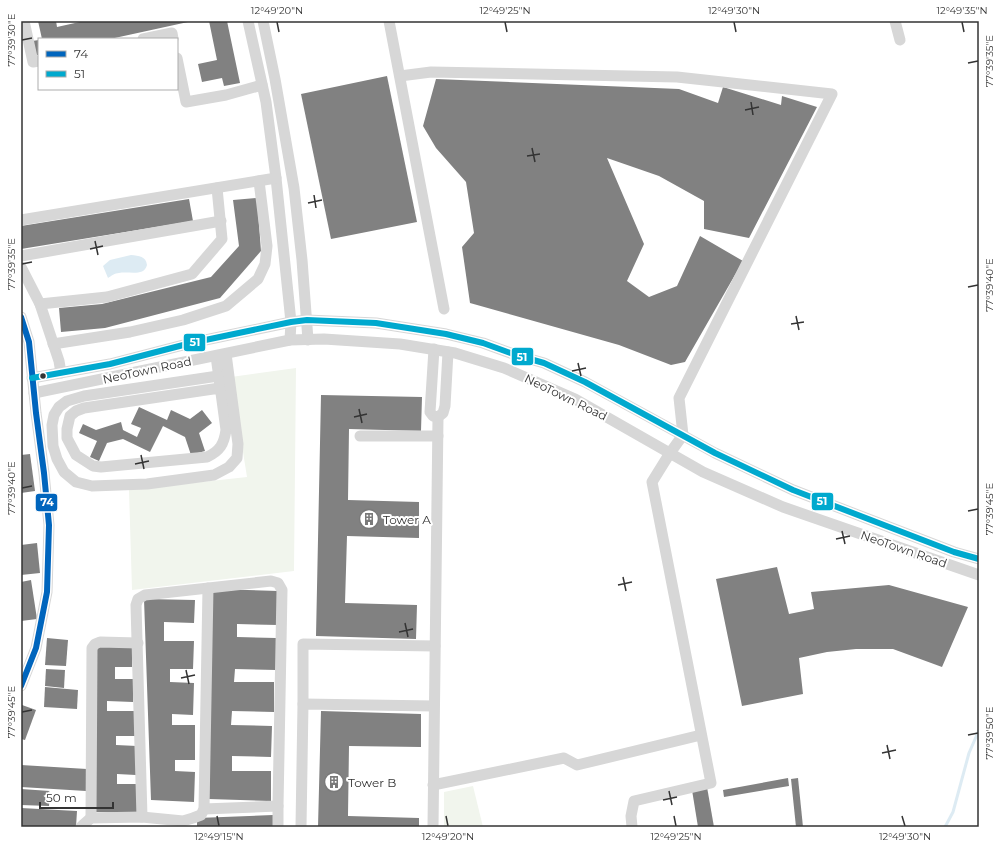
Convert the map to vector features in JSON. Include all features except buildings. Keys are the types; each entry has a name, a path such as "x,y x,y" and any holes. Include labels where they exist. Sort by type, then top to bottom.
{"street":[{"path":"24,21 33,62 38,61"},
{"path":"248,21 266,102 276,178 291,322 290,340"},
{"path":"263,21 276,79 294,188 308,340"},
{"path":"389,21 444,309"},
{"path":"895,21 900,40"},
{"path":"148,38 172,33 173,38"},
{"path":"178,63 186,102 226,95 262,85"},
{"path":"400,76 431,72 676,77 832,94 679,398 683,435 652,482 711,783 634,801 631,816 632,827"},
{"path":"21,220 276,178"},
{"path":"53,344 130,332 183,320 226,306 258,279 265,264 267,246 262,181"},
{"path":"40,304 106,297 192,274 222,239 217,188"},
{"path":"21,256 221,221"},
{"path":"21,267 40,304 59,361 56,374"},
{"path":"21,317 29,342 49,525 47,592 36,648 21,686"},
{"name":"NeoTown Road","path":"32,378 110,364 191,343 307,320 376,323 446,334 483,343 544,363 585,382 715,453 793,490 954,552 979,559"},
{"name":"NeoTown Road","path":"34,393 290,340 324,339 400,344 455,353 504,368 575,399 703,472 783,507 979,575"},
{"path":"434,349 430,412 433,416 438,417"},
{"path":"438,417 443,413 445,406 448,352"},
{"path":"218,376 84,396 67,401 59,407 54,415 52,425 53,446 57,459 64,472 76,482 92,486 147,484 214,475 229,467 237,458 238,444 221,355"},
{"path":"220,388 84,408 76,411 70,416 67,429 67,438 76,455 93,466 101,467 207,457 214,454 223,444 226,430 220,388 218,376 221,355"},
{"path":"433,827 438,417"},
{"path":"360,436 438,436"},
{"path":"142,817 136,605 138,599 145,595 271,581 278,583 282,590 278,827"},
{"path":"82,827 91,818 142,817 183,824 200,815 204,809 208,588"},
{"path":"91,818 92,648 95,644 100,642 138,643"},
{"path":"301,827 303,644 435,646"},
{"path":"303,704 434,706"},
{"path":"433,785 564,758 577,765 701,735"},
{"path":"204,809 278,806"}],"shaded area":[{"path":"131,255 144,258 147,265 143,271 136,273 116,274 108,278 103,266 110,260"},
{"path":"296,368 294,571 132,590 129,490 247,477 231,377"},
{"path":"473,786 483,827 444,827 444,792"}],"waterway":[{"path":"945,827 953,812 969,753 979,730"}],"transit line":[{"name":"74","path":"21,317 29,342 49,525 47,592 36,648 21,686"},
{"name":"51","path":"32,378 110,364 191,343 307,320 376,323 446,334 483,343 544,363 585,382 715,453 793,490 954,552 979,559"}],"place":[{"name":"Tower A","path":"369,519"},
{"name":"Tower B","path":"334,782"}]}
